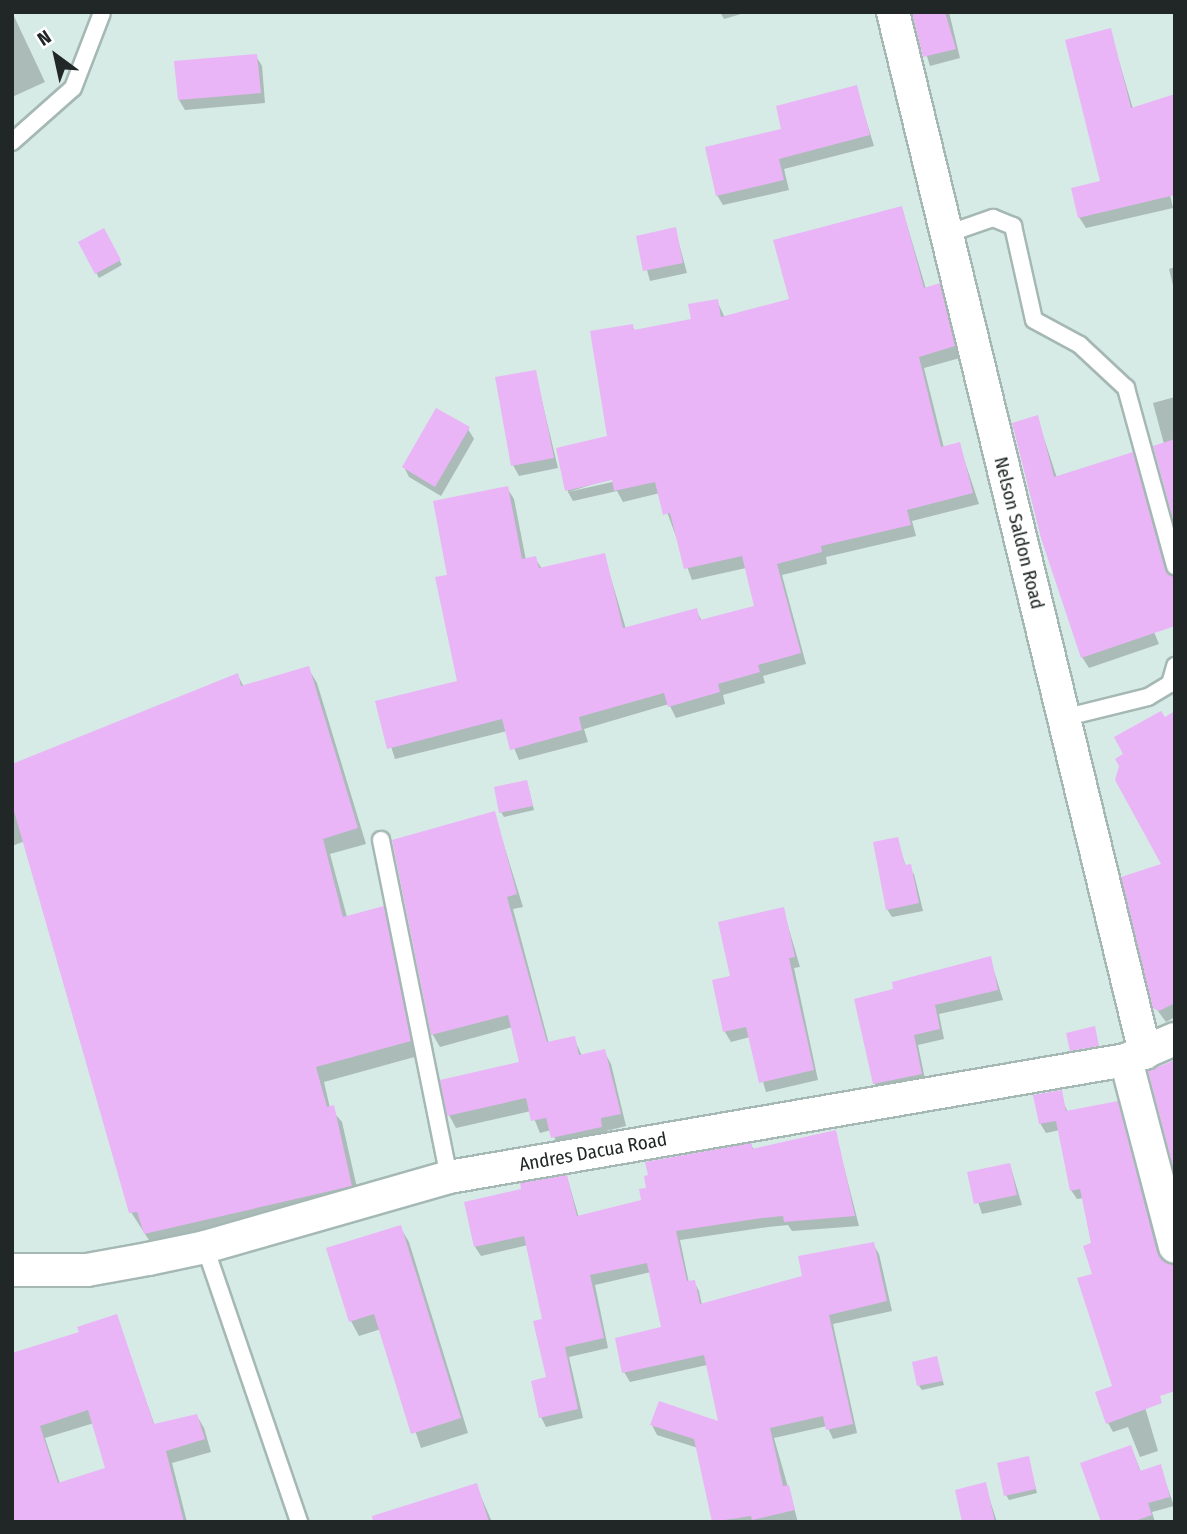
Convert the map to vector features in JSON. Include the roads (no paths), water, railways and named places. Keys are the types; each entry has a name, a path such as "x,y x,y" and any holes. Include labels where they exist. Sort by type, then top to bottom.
{"street":[{"name":"Nelson Saldon Road","path":"892,12 1063,718 1175,1247"},
{"name":"Andres Dacua Road","path":"12,1269 87,1270 205,1247 449,1177 1136,1056 1175,1039"}],"lane":[{"path":"12,142 73,88 102,13"},
{"path":"947,234 993,218 1013,226 1034,320 1080,345 1126,388 1175,566"},
{"path":"1063,718 1148,697 1170,684 1175,666"},
{"path":"381,841 449,1177"},
{"path":"205,1247 299,1522"}]}
